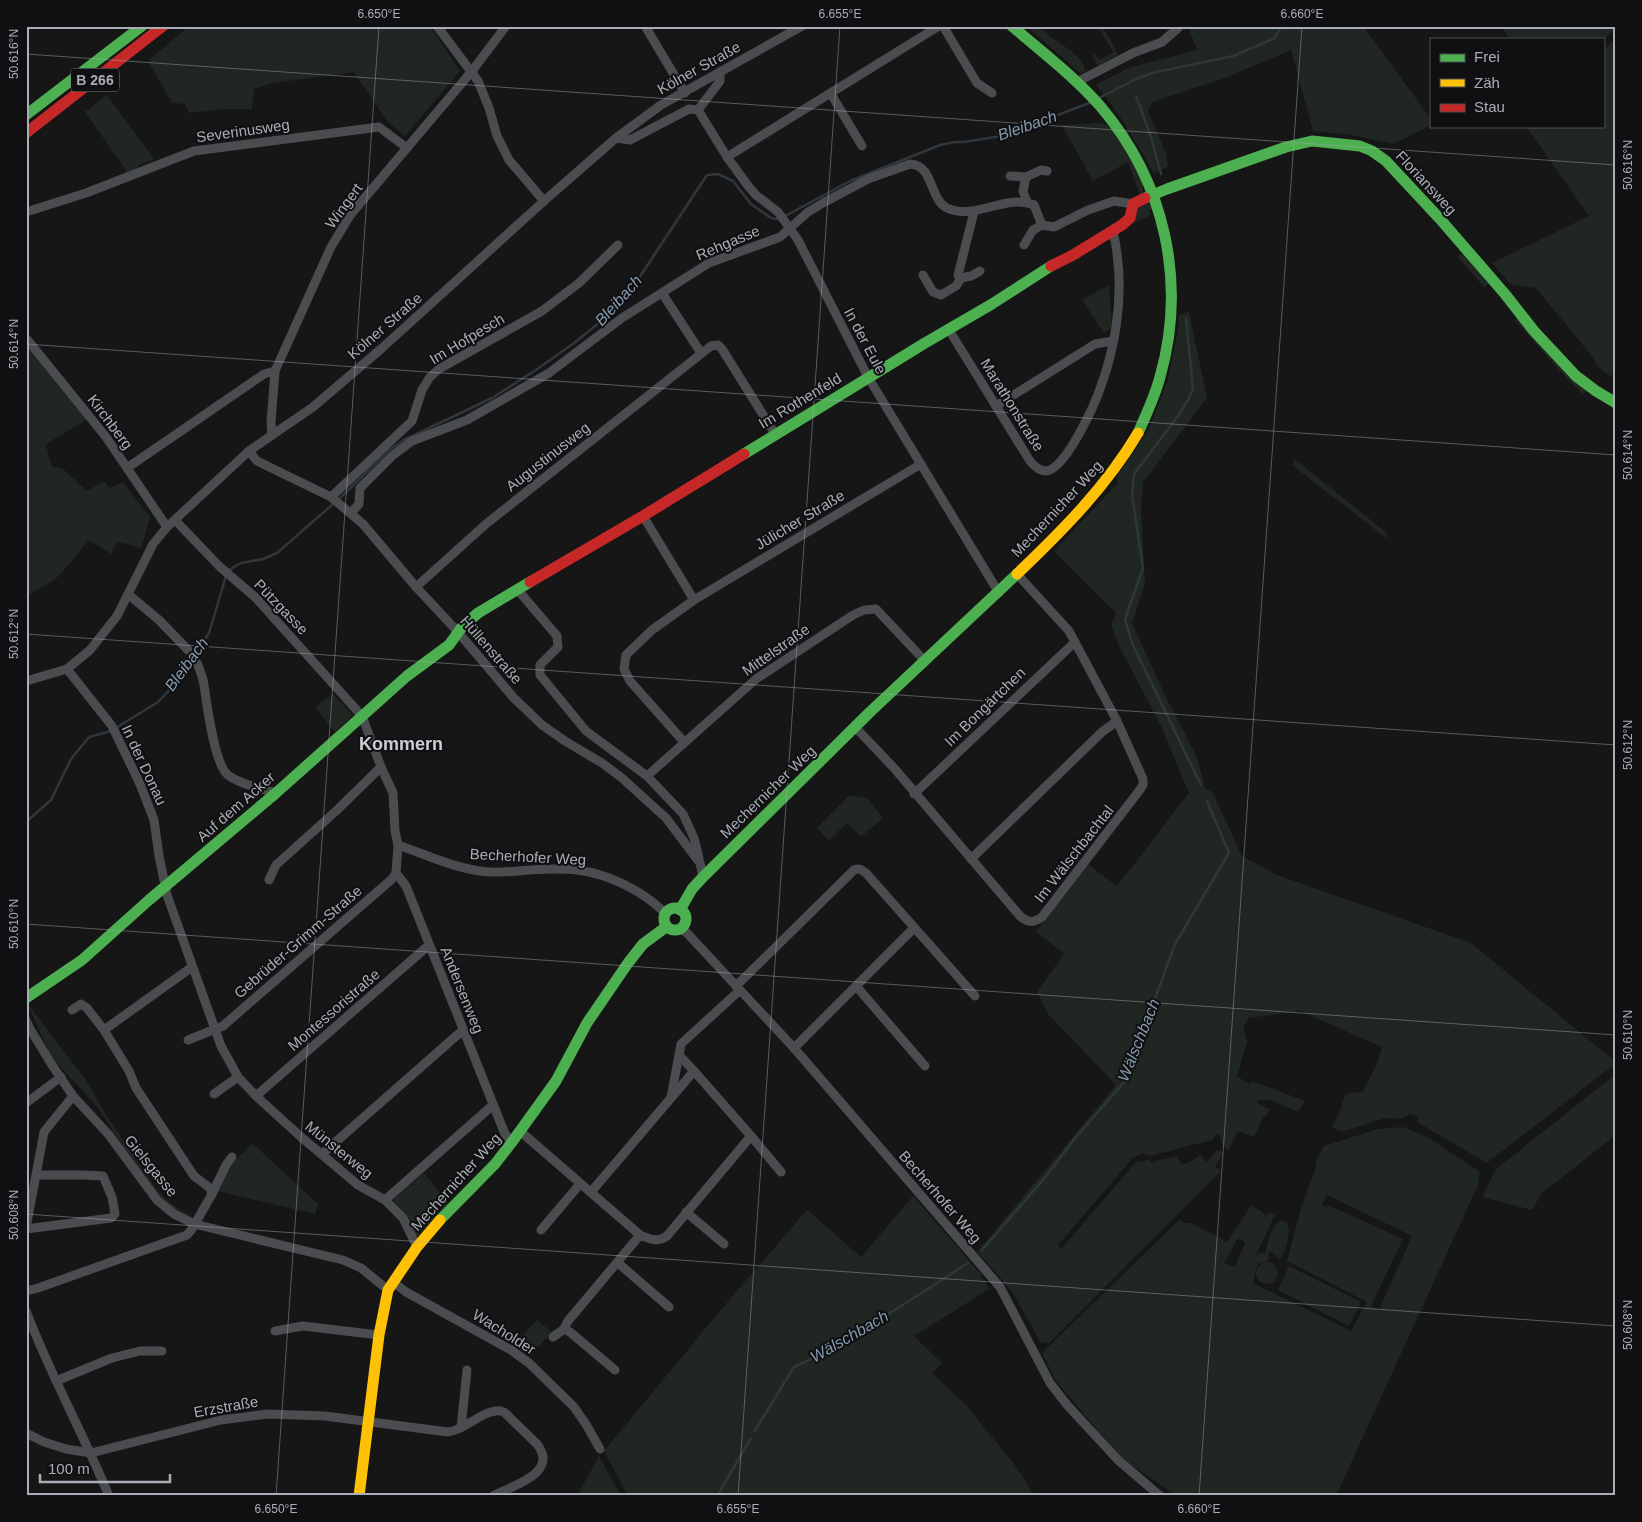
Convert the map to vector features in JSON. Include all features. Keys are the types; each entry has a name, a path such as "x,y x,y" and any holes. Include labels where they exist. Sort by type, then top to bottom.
{"street":[{"name":"B 266","path":"26,115 142,26"},
{"name":"B 266","path":"26,134 163,26"},
{"path":"437,26 478,81 489,108 497,136 509,160 544,201"},
{"name":"Wingert","path":"272,434 272,390 275,372 332,247 351,214 472,71 506,26"},
{"path":"645,26 685,93"},
{"name":"Kölner Straße","path":"26,681 67,669 90,650 117,616 153,544 175,520 249,452 313,407 381,349 616,138 650,112 802,26"},
{"path":"727,157 939,26"},
{"path":"944,26 977,83 992,93"},
{"name":"Mechernicher Weg","path":"680,910 692,888 704,876 925,660 999,593 1072,520 1106,480 1135,438 1156,390 1167,346 1172,300 1169,258 1164,228 1152,194 1132,152 1101,107 1078,82 1012,26"},
{"path":"1078,82 1133,53 1162,42 1178,28"},
{"path":"616,138 630,140 689,109 698,110 720,81 720,72"},
{"path":"831,94 862,146"},
{"name":"In der Eule","path":"698,110 727,157 756,196 778,212 798,240 868,377 999,593"},
{"name":"Severinusweg","path":"26,212 86,193 194,151 380,127 407,148"},
{"name":"Floriansweg","path":"1152,194 1286,148 1312,141 1360,146 1372,151 1386,161 1440,220 1576,376 1596,392 1616,403"},
{"name":"Rehgasse","path":"352,513 359,504 360,488 392,456 412,441 467,420 503,400 549,373 622,318 710,263 780,237 787,225 868,179 910,164 917,164 923,168 941,204 950,209 974,212 989,207 1027,202"},
{"path":"1010,176 1026,177 1042,170 1047,170"},
{"path":"1026,177 1024,191 1027,202 1034,205 1042,225"},
{"path":"1024,245 1033,230 1042,225 1054,227 1088,210 1114,201 1133,204 1152,194"},
{"name":"Im Rothenfeld","path":"458,632 478,613 517,589 643,516 868,377 949,330 1007,293 1029,282 1054,264 1073,255 1126,223 1130,218 1133,204"},
{"path":"961,278 958,275 974,212"},
{"name":"Marathonstraße","path":"949,330 1034,466 1046,471 1055,467 1061,462 1087,420 1101,387 1113,341 1119,299 1118,264 1113,231"},
{"name":"Im Hofpesch","path":"334,500 412,421 422,390 430,377 439,369 542,311 579,283 618,245"},
{"path":"923,275 932,292 941,295 956,286 961,278 980,272"},
{"path":"662,293 701,353"},
{"name":"Kirchberg","path":"26,338 92,419 167,528"},
{"path":"996,406 1095,344 1113,341"},
{"name":"Augustinusweg","path":"416,587 486,524 711,346 718,345 722,349 775,434"},
{"path":"127,468 264,374 275,372"},
{"name":"Hüllenstraße","path":"249,452 257,461 334,500 352,513 513,697 542,725 602,763 660,812 700,863 704,876"},
{"name":"Jülicher Straße","path":"684,742 630,681 624,669 626,655 652,630 694,600 921,464"},
{"path":"643,516 694,600"},
{"name":"Pützgasse","path":"175,520 228,574 255,597 362,716"},
{"name":"Im Wälschbachtal","path":"856,727 894,768 914,794 1020,916 1024,920 1034,922 1042,917 1143,785 1141,773 1118,722 1075,642 1062,621 1018,574"},
{"path":"517,589 557,636 558,647 540,665 540,675 586,731 647,776 683,814 694,838 700,863"},
{"path":"129,595 159,620 188,650"},
{"name":"Mittelstraße","path":"647,776 756,679 853,615 864,610 876,609 925,660"},
{"name":"Auf dem Acker","path":"26,998 82,960 276,793 407,676 449,646 458,632"},
{"name":"Im Bongärtchen","path":"914,794 1075,642"},
{"path":"197,663 204,684 209,722 224,769 228,775 243,782 276,793"},
{"name":"In der Donau","path":"67,669 113,728 140,784 154,820 164,888"},
{"path":"362,716 393,793 395,831 398,845 396,873"},
{"path":"971,859 1102,732 1118,722"},
{"path":"269,880 276,865 381,767"},
{"name":"Becherhofer Weg","path":"398,845 471,870 498,872 549,869 577,870 590,873 640,894 654,902 665,913"},
{"path":"671,1099 681,1044 854,870 862,870 866,873 975,996"},
{"name":"Andersenweg","path":"396,873 406,886 505,1134 512,1142"},
{"name":"Gebrüder-Grimm-Straße","path":"215,1029 222,1026 385,885 396,873"},
{"name":"Münsterweg","path":"164,888 221,1046 238,1077 301,1137 358,1185 385,1200 403,1218 417,1247"},
{"path":"670,909 680,910 686,917 686,921 681,929 673,931 666,927 663,918 670,909"},
{"name":"Mechernicher Weg","path":"359,1496 380,1336 391,1286 417,1247 495,1164 512,1142 556,1081 587,1023 628,963 643,944 666,927"},
{"path":"794,1048 914,928"},
{"name":"Becherhofer Weg","path":"681,929 794,1048 1000,1287 1050,1382 1068,1406 1118,1460 1160,1496"},
{"name":"Montessoristraße","path":"256,1096 429,945"},
{"path":"104,1030 192,967"},
{"path":"856,986 926,1066"},
{"path":"72,1010 81,1004 87,1008 104,1030 129,1071 136,1088 194,1176 210,1188 212,1194"},
{"name":"Gielsgasse","path":"26,1020 73,1096 109,1135 157,1200 174,1214 194,1224 343,1260 391,1286"},
{"path":"188,1040 215,1029"},
{"path":"322,1154 463,1030"},
{"path":"679,1055 781,1172"},
{"path":"591,1192 694,1072"},
{"path":"26,1103 61,1077"},
{"path":"214,1094 238,1077"},
{"path":"37,1175 103,1176 112,1196 115,1214 111,1218 26,1228 44,1132 73,1096"},
{"path":"385,1200 493,1105"},
{"path":"520,1131 640,1235 653,1240 664,1238 751,1136"},
{"path":"26,1291 187,1235 232,1157"},
{"path":"541,1230 580,1184"},
{"path":"686,1212 724,1244"},
{"path":"553,1336 564,1329 568,1320 640,1235"},
{"path":"618,1263 669,1307"},
{"name":"Wacholder","path":"391,1286 406,1292 511,1350 529,1363 574,1407 588,1426 600,1449"},
{"path":"26,1311 109,1496"},
{"path":"275,1331 302,1326 380,1336"},
{"path":"564,1329 615,1370"},
{"path":"56,1381 112,1358 140,1351 162,1352"},
{"path":"461,1428 467,1370"},
{"path":"461,1428 491,1412 500,1410 541,1449 544,1460 540,1470 493,1496"},
{"name":"Erzstraße","path":"91,1453 221,1420 258,1414 325,1416 448,1432 461,1428"},
{"path":"26,1433 44,1442 66,1449 91,1453"}],"shaded area":[{"path":"189,26 430,26 460,71 405,136 387,121 354,72 273,83 254,89 252,109 227,109 189,113 185,104 172,103 148,61"},
{"path":"1026,26 1040,26 1079,58 1086,72 1080,73"},
{"path":"1098,26 1102,26 1118,54 1098,66 1092,56 1095,54 1099,60 1113,52"},
{"path":"1188,26 1363,26 1430,118 1430,126 1394,144 1351,135 1313,131 1291,50 1225,78 1152,102 1148,111 1166,154 1168,166 1154,174 1120,117 1096,85 1128,68 1197,50"},
{"path":"1501,26 1616,26 1604,39 1509,38"},
{"path":"1616,39 1616,374 1613,373 1611,377 1597,366 1595,360 1536,288 1510,284 1492,263 1589,216 1527,128 1604,128 1604,49"},
{"path":"107,95 154,159 139,165 138,169 128,173 85,112"},
{"path":"1100,123 1112,127 1143,183 1143,191 1140,195 1128,162 1093,181 1062,125"},
{"path":"1148,203 1153,208 1150,210 1149,216 1134,222 1135,208"},
{"path":"1463,253 1489,284 1484,287 1457,256"},
{"path":"1109,285 1112,327 1104,333 1082,300"},
{"path":"1189,312 1207,398 1143,482 1141,510 1145,584 1132,623 1164,693 1197,757 1205,788 1213,793 1242,856 1277,875 1471,943 1616,1062 1616,1067 1614,1069 1611,1067 1487,1163 1417,1122 1419,1117 1409,1114 1403,1119 1385,1118 1341,1132 1332,1127 1345,1096 1352,1092 1363,1091 1377,1064 1382,1047 1300,1011 1249,1018 1243,1027 1247,1042 1237,1076 1249,1084 1252,1081 1305,1101 1298,1112 1270,1100 1256,1100 1259,1104 1270,1109 1266,1116 1264,1116 1254,1137 1238,1131 1228,1151 1220,1140 1221,1136 1217,1134 1212,1140 1149,1156 1142,1153 1133,1158 1058,1245 1061,1249 1136,1162 1149,1160 1152,1163 1177,1156 1182,1164 1192,1161 1200,1155 1207,1162 1216,1151 1221,1150 1223,1154 1215,1166 1221,1171 1048,1344 1045,1342 1041,1343 1014,1295 977,1252 1116,1085 1048,1014 1037,992 1064,954 1036,931 1088,864 1117,886 1189,793 1161,726 1119,646 1111,625 1116,613 1054,551 1118,483 1117,476 1148,431 1167,382 1178,331 1179,315"},
{"path":"1517,317 1586,391 1583,394 1515,320"},
{"path":"26,342 88,419 46,444 53,467 62,468 87,491 104,481 110,488 123,482 150,517 141,549 117,542 111,554 89,540 54,580 26,597"},
{"path":"1295,459 1388,534 1386,538 1292,465"},
{"path":"333,694 353,715 335,732 315,707"},
{"path":"850,795 867,798 883,818 861,837 847,823 829,840 817,828"},
{"path":"27,1003 86,1080 106,1115 156,1189 169,1202 191,1218 172,1207 155,1192 94,1103 52,1058"},
{"path":"1616,1074 1616,1134 1612,1138 1542,1193 1532,1210 1482,1197 1496,1169"},
{"path":"1403,1127 1429,1138 1479,1171 1479,1183 1336,1496 1177,1496 1121,1458 1056,1381 1042,1353 1180,1219 1184,1223 1191,1223 1227,1242 1251,1206 1261,1211 1266,1217 1269,1212 1275,1215 1256,1255 1265,1252 1274,1226 1281,1220 1287,1223 1289,1232 1285,1250 1280,1259 1272,1252 1269,1253 1268,1261 1259,1263 1256,1268 1253,1283 1351,1331 1367,1302 1287,1261 1301,1208 1316,1167 1316,1161 1324,1146 1378,1129","holes":["1327,1195 1412,1236 1379,1310 1371,1306 1403,1239 1328,1205 1326,1207 1322,1205","1238,1238 1245,1242 1235,1267 1224,1263"]},
{"path":"252,1143 318,1204 315,1214 217,1191 229,1168"},
{"path":"424,1173 449,1204 416,1238 408,1217 393,1200"},
{"path":"913,1196 980,1273 989,1289 914,1336 942,1363 932,1373 967,1406 1014,1464 1035,1496 628,1496 604,1451 729,1300 807,1210 861,1257"},
{"path":"1267,1262 1275,1265 1278,1273 1275,1281 1267,1284 1259,1281 1256,1273 1259,1265"},
{"path":"1289,1266 1361,1302 1349,1326 1278,1290"},
{"path":"537,1320 552,1332 533,1353 526,1354 503,1340 508,1332 519,1339"},
{"path":"599,1456 621,1496 577,1496"}],"waterway":[{"name":"Bleibach","path":"1099,98 1152,73 1233,56 1275,38 1281,26"},
{"name":"Wälschbach","path":"1136,96 1151,137 1161,174"},
{"name":"Bleibach","path":"229,571 241,563 263,559 277,553 341,497 388,451 404,440 492,398 536,370 605,318 639,278 707,175 718,174 733,181 751,204 771,218 776,219 850,181 940,145 1002,136 1092,102"},
{"name":"Wälschbach","path":"1186,318 1193,389 1178,416 1134,474 1132,495 1143,568 1125,619 1132,643 1201,785"},
{"name":"Bleibach","path":"26,822 51,800 71,759 89,737 111,731 158,702 176,683 209,633 226,576"},
{"name":"Wälschbach","path":"982,1250 1125,1081 1175,944 1229,853 1207,801"},
{"name":"Wälschbach","path":"754,1432 794,1367 842,1344 968,1263"},
{"name":"Wälschbach","path":"717,1496 751,1438"}],"traffic: fast":[{"path":"26,115 142,26"},
{"path":"1012,26 1069,75 1101,107 1123,137 1141,168 1155,201 1165,235 1170,270 1171,305 1168,341 1160,377 1138,433"},
{"path":"1145,198 1286,147 1312,141 1360,146 1372,151 1386,161 1440,219 1505,294 1534,331 1576,376 1616,403"},
{"path":"744,454 992,304 1051,266"},
{"path":"680,910 692,889 703,877 870,712 1017,574"},
{"path":"26,998 82,960 149,900 276,793 407,676 449,645 462,627 478,613 530,582"},
{"path":"671,908 679,908 686,915 686,919 686,923 679,930 671,930 664,923 664,915 671,908"},
{"path":"440,1220 495,1164 512,1142 556,1081 587,1023 628,963 643,944 666,927"}],"traffic: slow":[{"path":"1017,574 1067,525 1098,490 1138,433"},
{"path":"359,1496 379,1335 388,1290 417,1247 440,1220"}],"traffic: jam":[{"path":"26,133 163,26"},
{"path":"1051,266 1122,225 1130,218 1133,204 1145,198"},
{"path":"530,582 744,454"}],"district":[{"name":"Kommern","path":"401,744"}]}
